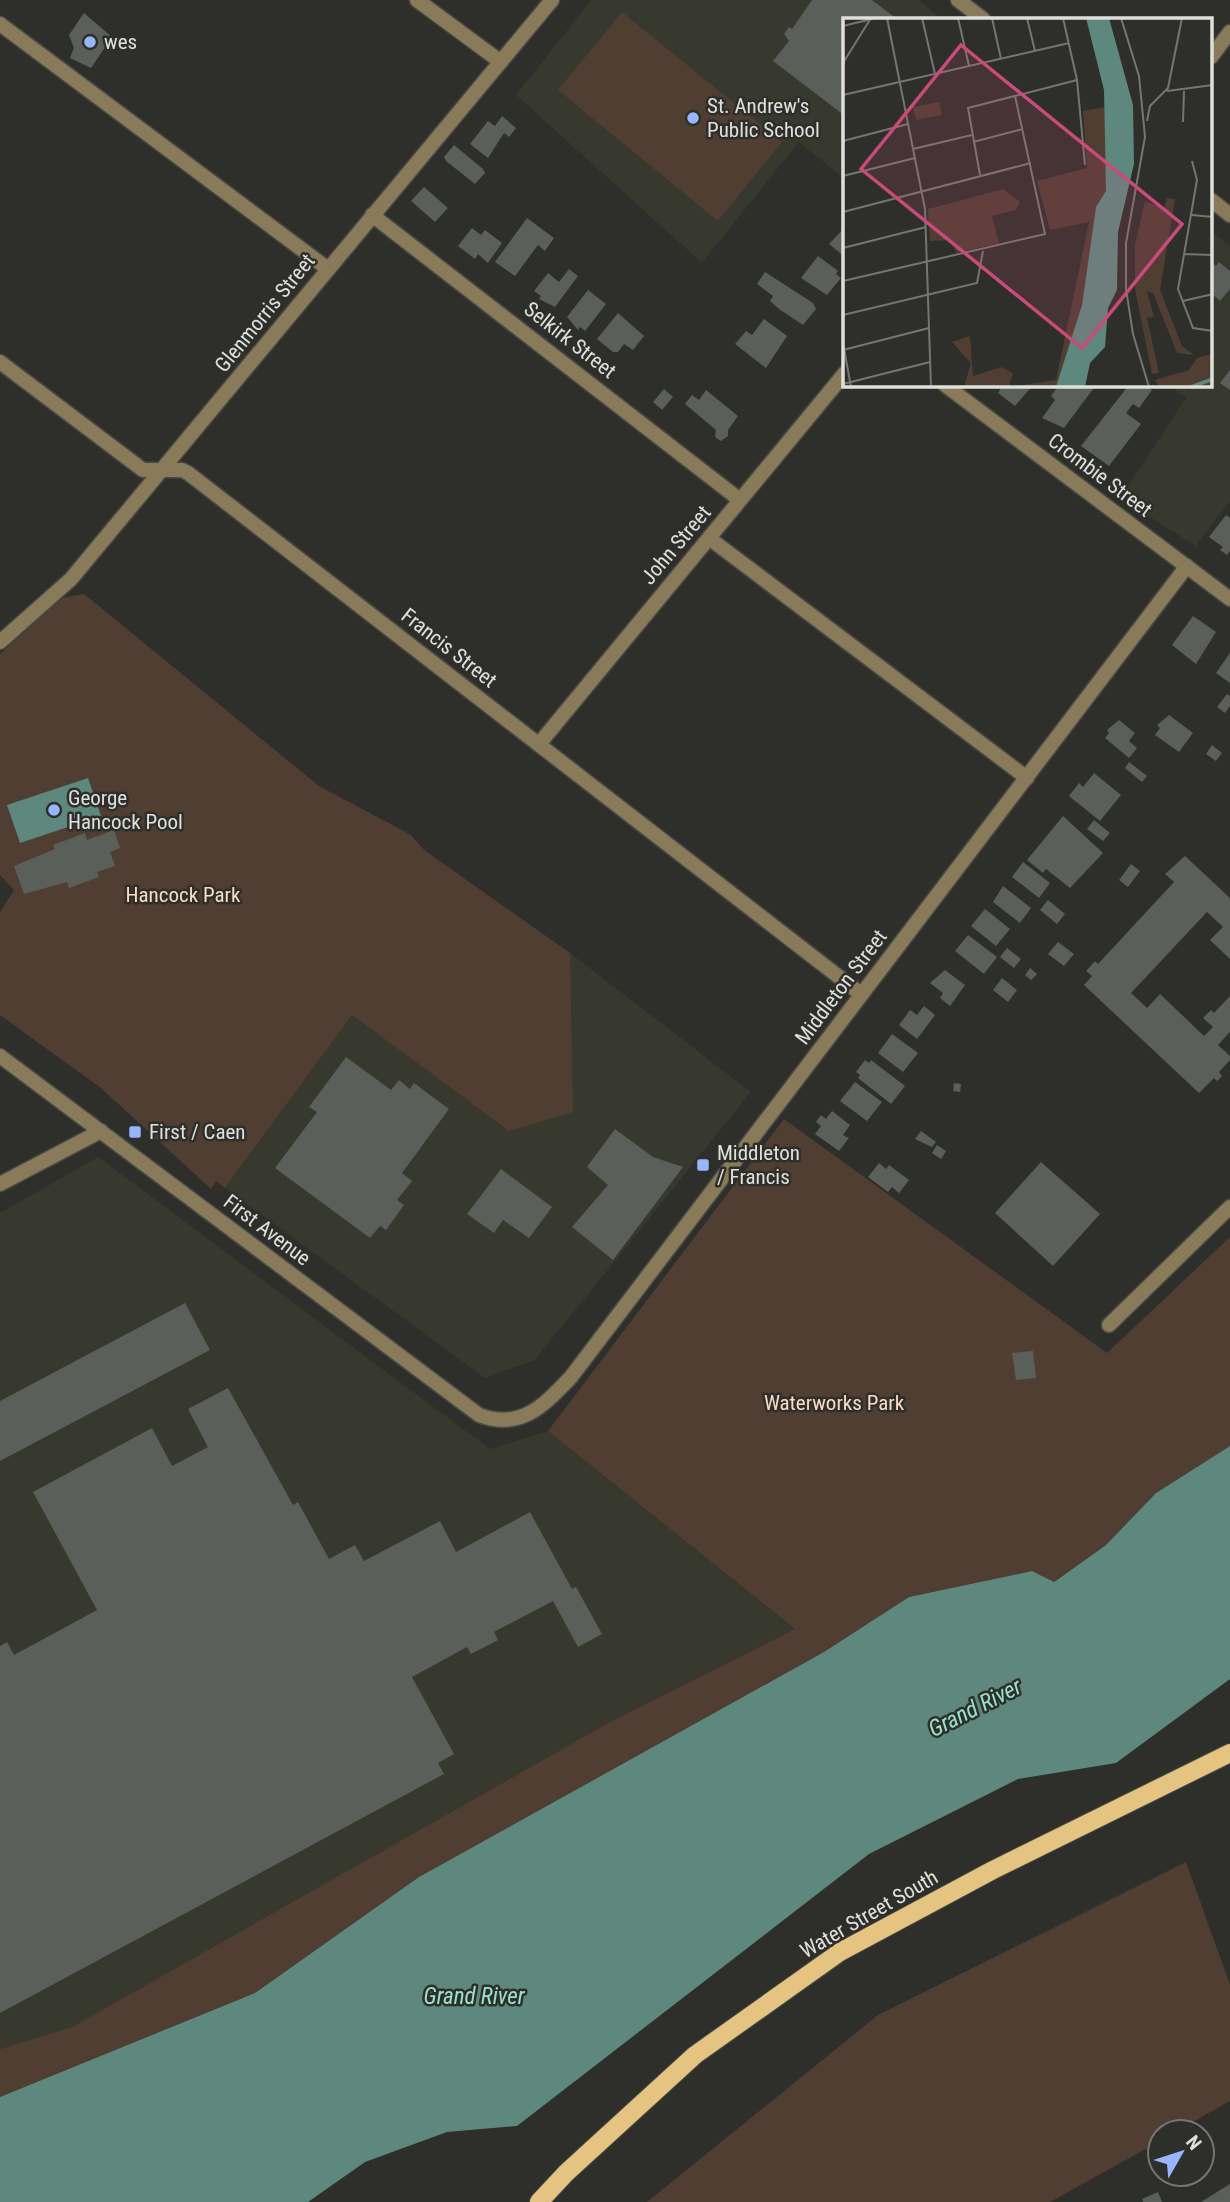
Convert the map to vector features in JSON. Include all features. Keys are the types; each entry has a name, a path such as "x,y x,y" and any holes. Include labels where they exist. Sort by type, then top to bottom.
{"main road":[{"name":"Water Street South","path":"539,2202 566,2173 695,2055 840,1952 993,1870 1230,1753"}],"street":[{"path":"417,0 501,62"},
{"name":"Glenmorris Street","path":"0,642 71,579 552,0"},
{"path":"958,0 982,18"},
{"path":"0,24 328,268"},
{"path":"1212,56 1230,32"},
{"path":"1212,201 1230,215"},
{"name":"Selkirk Street","path":"372,215 740,500"},
{"name":"Francis Street","path":"0,362 143,470 182,470 188,473 861,995"},
{"name":"John Street","path":"539,744 843,375"},
{"name":"Crombie Street","path":"949,387 1230,599"},
{"path":"709,538 1027,778"},
{"name":"Middleton Street","path":"516,1419 539,1408 570,1377 1187,566"},
{"name":"First Avenue","path":"0,1056 480,1415 493,1421 516,1419"},
{"path":"0,1184 101,1131"},
{"path":"1109,1325 1230,1207"}],"shaded area":[{"name":"St. Andrew's Public School","path":"591,0 918,0 941,18 843,18 843,174 841,176 799,142 702,263 516,95"},
{"path":"1212,232 1230,246 1230,501 1196,546 1120,498 1186,398 1172,387 1212,387"},
{"path":"570,953 751,1092 535,1360 485,1378 225,1188 352,1015 467,1100"},
{"path":"98,1157 490,1449 548,1431 795,1629 610,1722 72,2027 0,2049 0,1213"}],"green space":[{"path":"622,12 782,142 718,221 558,90"},
{"name":"Hancock Park","path":"84,594 319,786 411,835 424,850 570,953 573,1112 509,1131 352,1015 225,1188 216,1181 211,1189 101,1088 0,1015 0,912 14,890 0,875 0,654 62,598"},
{"name":"Waterworks Park","path":"784,1119 1107,1353 1230,1237 1230,1446 1156,1493 1106,1545 1053,1582 1032,1571 909,1597 824,1652 419,1877 255,1993 0,2097 0,2049 72,2027 610,1722 795,1629 548,1431"},
{"path":"1186,1862 1230,1985 1230,2101 1200,2118 1146,2118 1146,2149 1050,2202 647,2202 878,2015"}],"water":[{"name":"George Hancock Pool","path":"88,778 101,816 20,843 7,805"},
{"name":"Grand River","path":"1230,1446 1230,1679 1116,1763 1018,1779 869,1854 517,2126 447,2132 365,2162 308,2202 0,2202 0,2097 255,1993 419,1877 824,1652 909,1597 1032,1571 1054,1582 1106,1545 1156,1493"}],"building":[{"path":"812,0 872,0 896,18 843,18 843,114 773,61 789,41 784,34 789,27 792,29"},
{"name":"wes","path":"84,13 112,37 91,68 70,58 74,48 69,35"},
{"path":"502,116 516,128 509,137 504,133 488,158 470,144 488,121 495,126"},
{"path":"454,145 483,169 485,173 475,184 446,161 444,157"},
{"path":"424,187 448,208 435,222 411,201"},
{"path":"527,218 554,238 545,251 538,245 515,276 495,262"},
{"path":"472,228 481,235 485,230 502,243 488,263 478,254 475,259 458,246"},
{"path":"843,229 843,255 829,244"},
{"path":"818,256 838,271 836,274 841,278 827,295 801,278"},
{"path":"1219,262 1230,271 1230,289 1220,301 1212,294 1212,263 1216,266"},
{"path":"569,269 578,276 555,307 539,299 541,296 534,291 548,273 559,282"},
{"path":"765,272 813,303 816,309 803,325 770,301 773,296 757,284"},
{"path":"588,290 606,304 585,331 580,327 578,330 567,317"},
{"path":"618,313 644,336 633,350 624,344 618,352 613,352 597,339"},
{"path":"764,319 787,336 766,368 735,344 746,331 752,335"},
{"path":"1230,370 1230,390 1220,383"},
{"path":"1031,387 1015,406 998,393 1001,388"},
{"path":"1058,387 1095,387 1064,428 1042,418 1055,400 1051,396"},
{"path":"1127,387 1148,387 1152,390 1139,408 1133,404 1126,413 1141,424 1109,466 1081,446"},
{"path":"664,389 673,397 662,410 653,402"},
{"path":"706,390 738,416 728,430 728,436 721,441 715,437 716,430 685,404 692,395 699,400"},
{"path":"1226,515 1230,518 1230,551 1227,555 1220,550 1223,547 1209,537"},
{"path":"1193,616 1216,632 1196,664 1172,645"},
{"path":"1230,653 1230,683 1216,673"},
{"path":"1227,694 1230,696 1230,706 1225,713 1217,707"},
{"path":"1169,715 1193,733 1179,752 1155,735 1160,728 1157,725"},
{"path":"1119,720 1135,733 1129,741 1137,748 1129,758 1105,738 1109,733 1107,730"},
{"path":"1212,745 1222,753 1216,761 1206,754"},
{"path":"1129,762 1147,776 1142,782 1125,768"},
{"path":"1094,773 1121,795 1100,821 1069,796 1079,783 1083,787"},
{"path":"1063,816 1103,853 1070,888 1046,869 1043,873 1027,860"},
{"path":"1094,820 1110,833 1103,841 1087,829"},
{"path":"114,830 120,848 110,852 115,866 97,872 99,877 69,888 67,882 24,894 14,866 55,849 53,845 85,833 87,840"},
{"path":"1185,856 1230,898 1230,959 1210,940 1223,927 1207,912 1131,993 1147,1008 1160,994 1204,1036 1213,1027 1203,1018 1211,1010 1214,1013 1230,996 1230,1032 1218,1045 1230,1056 1230,1060 1219,1072 1222,1076 1217,1081 1214,1078 1199,1093 1084,985 1092,976 1086,971 1095,961 1098,964 1174,882 1165,874"},
{"path":"1023,862 1050,883 1039,898 1012,877"},
{"path":"1131,864 1140,871 1128,887 1119,880"},
{"path":"1003,886 1031,908 1020,923 993,902"},
{"path":"1048,900 1065,914 1057,924 1040,910"},
{"path":"985,909 1010,929 996,946 971,926"},
{"path":"968,935 997,957 984,974 955,951"},
{"path":"1058,942 1074,954 1064,966 1048,954"},
{"path":"1007,948 1021,959 1014,968 1000,957"},
{"path":"1030,968 1037,974 1031,980 1025,975"},
{"path":"945,970 965,985 950,1006 940,998 943,993 930,983"},
{"path":"1002,978 1017,990 1008,1002 993,990"},
{"path":"924,1006 935,1015 917,1039 899,1025 910,1010 917,1015"},
{"path":"892,1034 918,1053 903,1072 878,1053"},
{"path":"346,1057 391,1090 399,1080 410,1089 414,1083 449,1109 402,1173 412,1181 397,1200 404,1205 386,1230 380,1226 370,1238 275,1168 317,1112 309,1107"},
{"path":"865,1060 869,1063 871,1060 905,1086 891,1104 858,1078 860,1075 856,1072"},
{"path":"855,1082 882,1102 867,1121 840,1101"},
{"path":"954,1083 961,1084 960,1092 953,1091"},
{"path":"832,1111 850,1125 843,1135 849,1138 839,1151 815,1134 821,1126 816,1122 821,1115 826,1119"},
{"path":"615,1129 653,1157 683,1167 613,1260 572,1227 608,1185 587,1167"},
{"path":"921,1131 936,1142 932,1147 915,1139"},
{"path":"937,1145 946,1151 941,1159 932,1153"},
{"path":"1041,1162 1100,1214 1053,1266 995,1213"},
{"path":"879,1163 886,1169 889,1165 909,1180 899,1193 892,1187 888,1192 868,1177"},
{"path":"501,1169 552,1207 529,1238 503,1220 494,1233 467,1214"},
{"path":"185,1303 210,1350 0,1461 0,1401"},
{"path":"1033,1351 1036,1378 1016,1380 1012,1353"},
{"path":"228,1388 293,1505 298,1502 329,1559 355,1545 364,1561 440,1521 456,1552 530,1512 572,1589 576,1587 602,1634 578,1647 553,1601 494,1632 498,1640 471,1654 467,1647 412,1677 454,1754 438,1763 444,1774 0,2013 0,1646 7,1642 14,1655 97,1610 33,1492 152,1428 172,1466 208,1447 188,1409"},
{"path":"1230,2184 1230,2202 1201,2202"},
{"path":"1158,2192 1162,2202 1143,2202 1142,2199"}],"place":[{"name":"wes","path":"90,42"},
{"name":"St. Andrew's Public School","path":"693,118"},
{"name":"George Hancock Pool","path":"54,810"},
{"name":"First / Caen","path":"135,1132"},
{"name":"Middleton / Francis","path":"703,1165"}]}
